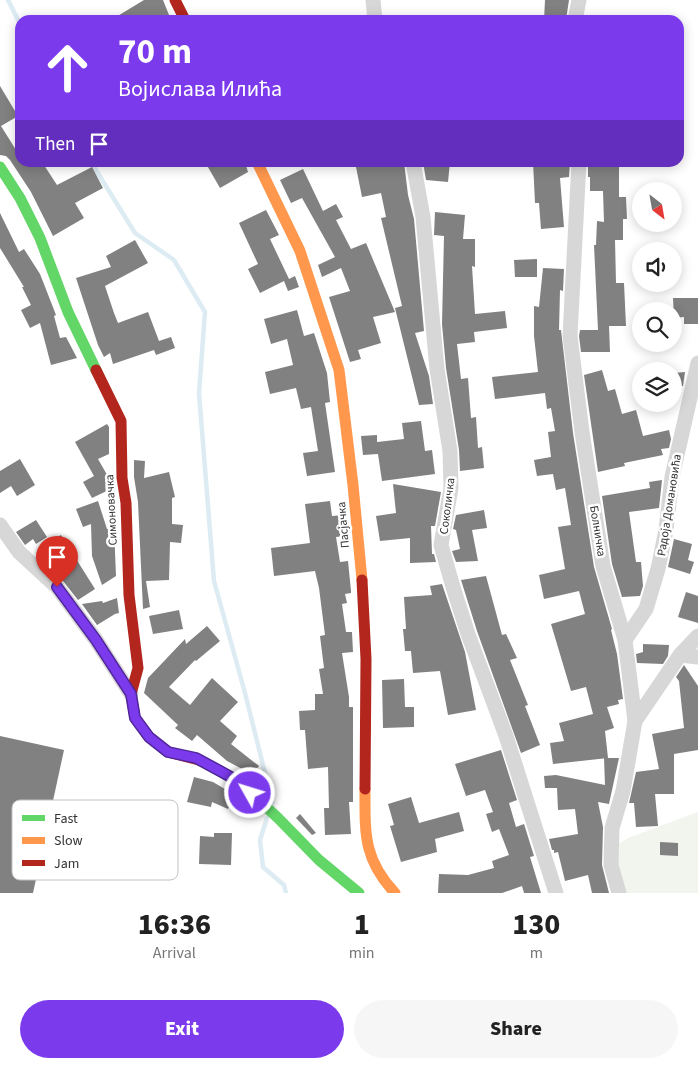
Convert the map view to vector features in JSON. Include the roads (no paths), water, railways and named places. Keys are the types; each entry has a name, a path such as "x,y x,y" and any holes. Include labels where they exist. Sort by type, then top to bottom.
{"street":[{"path":"175,0 182,15"},
{"path":"373,0 374,15"},
{"path":"576,15 579,0"},
{"name":"Симоновачка","path":"0,167 20,198 40,238 68,312 121,421 122,478 126,503 129,595 138,668 131,694 135,718 149,737 168,752 196,758 238,781 319,860 359,893"},
{"name":"Пасјачка","path":"259,167 300,251 339,370 363,590 366,659 366,833 368,850 375,869 380,878 395,893"},
{"name":"Соколичка","path":"414,167 424,217 436,360 450,451 451,488 442,545 456,596 506,736 556,893"},
{"name":"Болничка","path":"579,167 570,336 582,432 603,566 626,640 635,721 623,791 612,828 610,865 619,893"},
{"name":"Радоја Домановића","path":"626,640 646,609 658,569 666,530 672,477 698,363"},
{"path":"0,525 20,552 57,587 96,640 131,694"},
{"path":"635,721 680,655 698,636"},
{"path":"680,655 698,657"}],"waterway":[{"path":"8,0 16,15"},
{"path":"94,167 135,233 174,260 205,312 199,393 214,581 245,693 272,803"},
{"path":"267,818 260,840 263,867 284,885 286,893"}]}
